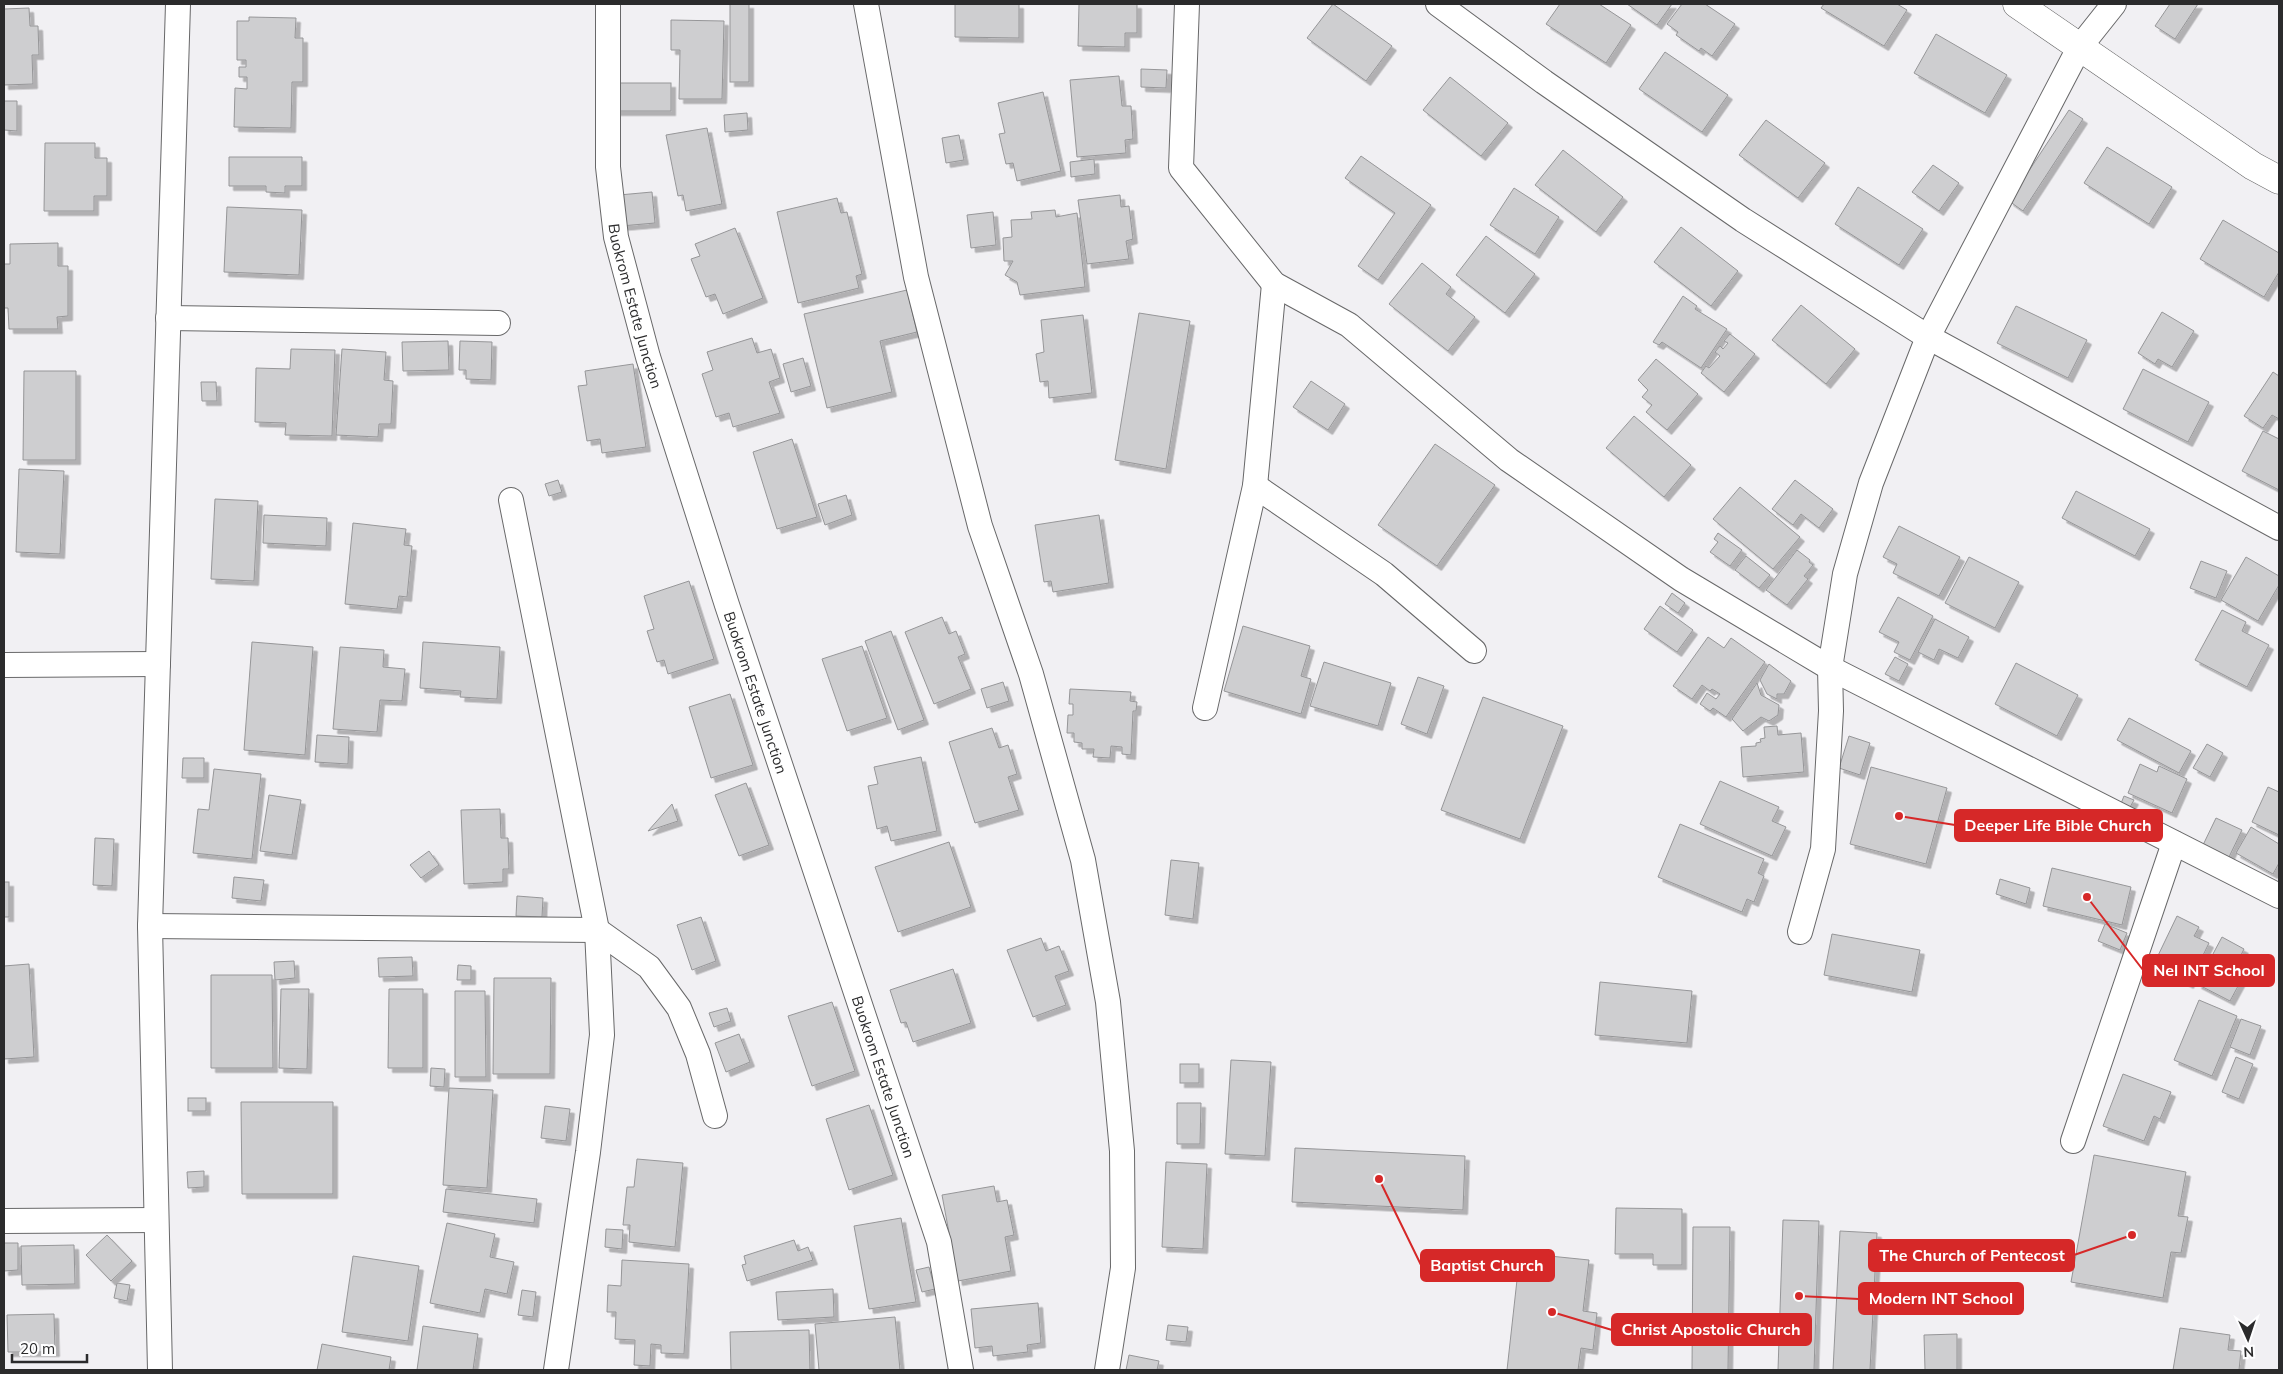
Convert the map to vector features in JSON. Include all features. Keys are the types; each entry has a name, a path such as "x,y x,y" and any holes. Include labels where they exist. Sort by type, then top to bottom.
{"street":[{"path":"160,1370 150,926 178,4"},
{"name":"Buokrom Estate Junction","path":"608,4 608,167 616,237 648,357 727,605 939,1242 961,1370"},
{"path":"866,4 916,277 980,526 1031,674 1083,860 1108,1002 1122,1151 1123,1268 1107,1370"},
{"path":"1187,4 1182,168 1274,284 1349,325 1509,460 1665,568 1830,668 2279,896"},
{"path":"1438,4 1544,82 1743,220 1928,337 2279,528"},
{"path":"2017,4 2253,166 2279,180"},
{"path":"1800,932 1823,849 1832,711 1830,668 1845,574 1871,484 1928,337 2079,48 2114,4"},
{"path":"1205,708 1255,486 1274,284"},
{"path":"168,318 498,323"},
{"path":"1255,486 1384,574 1474,651"},
{"path":"511,500 596,930 602,1035 588,1152 556,1370"},
{"path":"4,665 158,664"},
{"path":"2073,1142 2174,843"},
{"path":"150,926 596,930 650,967 679,1008 698,1054 715,1116"},
{"path":"4,1221 156,1220"}],"building":[{"path":"730,4 749,4 749,82 730,82"},
{"path":"955,4 1019,4 1019,38 955,37"},
{"path":"1079,4 1137,4 1137,33 1125,33 1125,47 1078,46"},
{"path":"1333,4 1392,46 1366,81 1307,38"},
{"path":"1560,4 1599,4 1631,25 1606,63 1546,24"},
{"path":"1627,4 1672,4 1657,25"},
{"path":"1682,4 1705,4 1735,24 1712,56 1701,48 1699,51 1676,35 1678,32 1667,24"},
{"path":"1824,4 1897,4 1907,10 1884,46 1821,8"},
{"path":"2170,4 2198,4 2175,39 2155,26"},
{"path":"29,8 30,26 38,26 39,55 32,55 33,84 4,85 4,9"},
{"path":"249,17 296,18 295,38 303,38 303,82 292,82 291,128 234,127 235,88 247,89 247,77 239,77 239,67 246,67 246,60 237,60 237,21 249,21"},
{"path":"671,20 724,21 722,99 679,99 680,50 671,50"},
{"path":"1936,34 2007,75 1985,113 1914,73"},
{"path":"1665,52 1728,95 1702,132 1639,89"},
{"path":"1141,69 1167,70 1166,88 1141,87"},
{"path":"1119,76 1122,106 1131,106 1133,139 1125,140 1126,153 1077,157 1070,80"},
{"path":"1450,77 1508,123 1481,156 1423,110"},
{"path":"615,83 671,83 671,111 615,111"},
{"path":"1043,92 1061,171 1017,181 1013,163 1006,164 999,134 1005,133 998,103"},
{"path":"4,101 17,101 17,131 4,130"},
{"path":"2069,110 2083,119 2023,211 2009,201"},
{"path":"747,113 748,130 725,132 724,115"},
{"path":"1766,120 1825,163 1798,198 1739,155"},
{"path":"707,128 722,204 686,211 683,195 678,196 666,135"},
{"path":"959,135 964,160 946,163 942,138"},
{"path":"45,143 95,143 95,158 107,158 107,196 94,196 94,211 44,211"},
{"path":"2107,147 2172,187 2149,224 2084,183"},
{"path":"1563,150 1623,197 1596,232 1535,185"},
{"path":"1361,156 1431,205 1378,280 1358,266 1395,213 1345,178"},
{"path":"229,157 302,157 302,186 285,186 285,193 266,192 266,186 229,186"},
{"path":"1094,159 1095,174 1071,177 1070,162"},
{"path":"1933,165 1959,183 1939,211 1912,192"},
{"path":"1858,187 1923,229 1899,265 1835,224"},
{"path":"1514,188 1559,217 1535,254 1490,225"},
{"path":"652,192 655,223 621,226 619,195"},
{"path":"1120,195 1121,207 1129,206 1133,239 1126,241 1129,259 1087,264 1078,200"},
{"path":"837,198 841,213 847,212 862,274 856,276 859,288 798,303 777,212"},
{"path":"227,207 302,210 299,275 224,272"},
{"path":"1055,210 1056,217 1077,213 1085,287 1020,295 1017,282 1005,275 1013,261 1004,261 1003,238 1012,237 1011,220 1032,219 1031,212"},
{"path":"993,212 996,245 971,248 967,215"},
{"path":"2223,220 2279,253 2279,272 2264,297 2200,259"},
{"path":"1681,227 1738,271 1711,306 1654,262"},
{"path":"735,228 763,298 723,314 715,294 706,297 691,259 700,256 695,244"},
{"path":"1486,236 1535,274 1505,313 1456,275"},
{"path":"58,243 58,266 68,266 68,316 57,317 58,329 9,329 8,308 4,308 4,264 10,264 10,244"},
{"path":"1422,263 1451,287 1446,294 1475,317 1448,351 1389,304"},
{"path":"907,290 917,332 880,341 892,392 827,408 804,314"},
{"path":"1683,296 1697,306 1695,309 1727,329 1701,368 1662,342 1659,345 1653,342"},
{"path":"1801,305 1855,349 1826,384 1772,340"},
{"path":"2016,306 2087,340 2068,378 1997,343"},
{"path":"2162,312 2194,331 2172,367 2158,359 2155,364 2138,353"},
{"path":"1139,313 1190,321 1166,469 1115,460"},
{"path":"1083,315 1092,393 1049,398 1048,381 1040,382 1036,354 1044,352 1041,320"},
{"path":"1730,334 1755,354 1724,392 1701,373 1706,366 1709,368 1720,356 1715,352 1720,346 1723,349 1728,343 1724,341"},
{"path":"752,338 757,353 771,349 780,378 769,382 780,413 733,427 729,413 716,417 702,374 713,370 707,352"},
{"path":"448,341 449,370 403,371 402,342"},
{"path":"460,341 492,342 491,380 466,379 466,370 459,370"},
{"path":"291,349 335,350 332,436 285,435 286,423 255,422 256,368 290,369"},
{"path":"342,349 386,352 384,380 393,381 391,424 379,424 378,437 336,435"},
{"path":"803,358 811,386 791,392 783,364"},
{"path":"1656,359 1698,394 1667,430 1646,412 1652,405 1642,397 1648,390 1638,380"},
{"path":"633,364 646,447 602,453 600,439 587,441 578,386 587,385 585,371"},
{"path":"2143,369 2209,402 2188,442 2123,409"},
{"path":"24,371 76,371 76,460 23,460"},
{"path":"2273,372 2279,376 2279,419 2272,415 2263,428 2244,416"},
{"path":"1311,381 1345,404 1328,430 1293,407"},
{"path":"201,382 216,382 217,401 202,401"},
{"path":"1634,416 1691,465 1664,497 1606,448"},
{"path":"2263,431 2279,439 2279,490 2242,471"},
{"path":"792,439 817,517 777,529 753,452"},
{"path":"1435,444 1495,485 1437,566 1378,525"},
{"path":"19,469 64,471 60,554 16,552"},
{"path":"558,480 562,492 549,496 545,484"},
{"path":"1795,480 1833,509 1819,528 1801,514 1793,525 1772,509"},
{"path":"1740,487 1800,537 1773,569 1713,519"},
{"path":"2076,491 2150,529 2135,556 2062,518"},
{"path":"846,495 852,515 825,525 818,504"},
{"path":"215,499 258,501 254,581 211,579"},
{"path":"264,515 327,518 326,546 263,543"},
{"path":"1099,515 1109,583 1053,592 1051,581 1044,582 1035,525"},
{"path":"353,523 406,529 404,545 412,546 407,597 399,596 397,609 345,604"},
{"path":"1899,526 1960,557 1939,596 1893,573 1897,564 1883,557"},
{"path":"1718,533 1742,550 1730,566 1710,552 1718,542 1714,539"},
{"path":"1797,550 1810,560 1809,562 1813,565 1804,576 1808,579 1787,605 1766,590"},
{"path":"1746,556 1770,575 1759,588 1735,570"},
{"path":"1969,557 2019,582 1995,628 1945,603"},
{"path":"2246,557 2279,576 2279,585 2258,621 2221,600"},
{"path":"2201,561 2227,571 2216,598 2190,588"},
{"path":"689,581 714,659 668,674 664,660 657,662 647,631 654,629 644,596"},
{"path":"1672,593 1685,603 1678,613 1665,604"},
{"path":"1898,597 1933,616 1910,660 1894,652 1899,642 1879,632"},
{"path":"1660,606 1693,630 1677,652 1644,629"},
{"path":"2222,610 2246,622 2242,631 2269,645 2247,687 2195,660"},
{"path":"942,617 949,634 956,631 965,654 958,657 971,689 934,704 905,632"},
{"path":"1935,619 1969,637 1958,658 1939,649 1934,660 1918,652"},
{"path":"1243,626 1310,646 1301,676 1311,679 1301,714 1224,691"},
{"path":"891,631 924,720 898,730 865,641"},
{"path":"1708,637 1724,648 1731,638 1765,662 1726,717 1713,708 1710,711 1700,704 1707,693 1716,699 1720,694 1712,689 1710,691 1702,685 1692,699 1673,686"},
{"path":"252,642 313,647 305,755 244,750"},
{"path":"423,642 500,647 497,699 460,697 461,691 420,688"},
{"path":"862,646 887,718 847,731 822,659"},
{"path":"340,647 384,650 383,667 405,669 402,701 380,700 377,732 333,729"},
{"path":"1895,657 1908,664 1899,681 1885,674"},
{"path":"1324,662 1391,683 1378,726 1310,706"},
{"path":"2016,663 2078,695 2057,736 1995,704"},
{"path":"1769,664 1791,681 1784,694 1777,694 1777,699 1767,694 1760,680"},
{"path":"1418,677 1444,686 1427,734 1401,724"},
{"path":"1003,682 1009,701 987,708 981,689"},
{"path":"1757,683 1761,695 1779,705 1778,715 1769,721 1761,717 1743,731 1732,719"},
{"path":"1070,689 1131,692 1130,701 1137,702 1136,711 1133,711 1131,755 1122,754 1122,747 1111,746 1110,758 1093,757 1094,749 1082,749 1082,743 1074,742 1074,733 1067,733 1068,715 1073,715 1073,704 1069,704"},
{"path":"730,694 753,765 711,778 689,707"},
{"path":"1483,697 1563,726 1520,839 1441,810"},
{"path":"2129,718 2191,751 2179,773 2117,740"},
{"path":"1777,726 1778,735 1801,733 1804,772 1743,777 1741,747 1756,746 1756,743 1761,742 1760,739 1765,738 1764,727"},
{"path":"992,728 999,748 1008,745 1017,774 1008,777 1019,810 975,823 949,742"},
{"path":"317,735 349,737 348,764 315,762"},
{"path":"1849,736 1870,743 1860,775 1839,768"},
{"path":"2207,744 2223,753 2210,777 2193,768"},
{"path":"921,757 937,831 891,841 887,826 877,829 868,786 878,784 874,767"},
{"path":"183,758 204,758 204,778 182,778"},
{"path":"2140,764 2157,772 2159,766 2187,779 2172,813 2128,793"},
{"path":"1871,767 1947,788 1926,864 1850,844"},
{"path":"214,769 261,774 252,859 193,853 198,809 209,810"},
{"path":"1720,781 1779,807 1772,821 1786,827 1772,856 1700,824"},
{"path":"746,783 769,845 739,856 715,795"},
{"path":"2268,787 2279,792 2279,835 2252,822"},
{"path":"269,795 301,800 292,855 260,851"},
{"path":"2124,796 2134,800 2129,809 2120,806"},
{"path":"672,804 678,821 648,831"},
{"path":"500,809 501,838 508,838 509,869 503,869 503,882 464,884 461,810"},
{"path":"2216,818 2242,830 2229,857 2203,845"},
{"path":"1680,824 1764,859 1758,873 1764,876 1754,902 1747,899 1742,912 1658,877"},
{"path":"2251,827 2279,844 2279,863 2273,874 2236,853"},
{"path":"95,838 114,839 112,886 93,885"},
{"path":"949,842 971,907 898,932 875,867"},
{"path":"429,851 439,865 421,878 410,865"},
{"path":"1171,860 1199,863 1193,919 1165,915"},
{"path":"2052,868 2131,887 2122,925 2043,906"},
{"path":"234,877 264,880 261,901 232,898"},
{"path":"2000,879 2030,888 2026,904 1996,894"},
{"path":"4,882 9,882 9,917 4,917"},
{"path":"517,896 543,898 542,917 516,916"},
{"path":"2177,916 2199,927 2194,936 2209,943 2189,984 2153,966"},
{"path":"701,917 716,961 692,970 677,925"},
{"path":"2105,924 2127,933 2120,950 2098,941"},
{"path":"1832,934 1920,950 1912,992 1824,975"},
{"path":"2222,937 2244,949 2240,957 2251,962 2230,1001 2197,984"},
{"path":"1041,938 1046,951 1059,946 1069,971 1055,976 1066,1005 1033,1017 1007,950"},
{"path":"412,957 413,976 379,977 378,958"},
{"path":"294,961 295,978 275,980 274,962"},
{"path":"29,964 34,1057 4,1059 4,966"},
{"path":"458,965 471,966 471,980 457,980"},
{"path":"953,969 971,1023 913,1042 906,1022 901,1023 890,990"},
{"path":"211,975 272,975 273,1068 211,1068"},
{"path":"494,978 551,978 550,1074 493,1074"},
{"path":"1600,982 1692,991 1687,1043 1595,1035"},
{"path":"281,989 309,989 307,1069 279,1068"},
{"path":"389,989 423,989 423,1068 388,1068"},
{"path":"455,991 485,991 486,1077 455,1077"},
{"path":"2199,1000 2237,1016 2212,1076 2174,1060"},
{"path":"832,1002 855,1071 812,1086 788,1016"},
{"path":"727,1008 731,1021 714,1027 709,1013"},
{"path":"2241,1019 2261,1026 2250,1055 2230,1047"},
{"path":"739,1034 750,1062 726,1072 715,1043"},
{"path":"2236,1057 2253,1064 2239,1099 2222,1092"},
{"path":"1231,1060 1271,1062 1265,1156 1225,1154"},
{"path":"1180,1064 1199,1064 1199,1083 1180,1083"},
{"path":"431,1068 445,1069 444,1087 430,1086"},
{"path":"2123,1074 2171,1092 2160,1119 2154,1116 2144,1141 2103,1126"},
{"path":"449,1088 493,1090 487,1188 443,1185"},
{"path":"188,1098 206,1098 206,1111 188,1111"},
{"path":"241,1102 333,1102 333,1194 242,1194"},
{"path":"1177,1103 1201,1103 1200,1144 1177,1144"},
{"path":"869,1105 893,1175 849,1190 826,1119"},
{"path":"545,1106 570,1109 566,1141 541,1138"},
{"path":"1295,1148 1465,1156 1463,1210 1292,1202"},
{"path":"2094,1155 2186,1172 2178,1216 2188,1217 2181,1253 2171,1252 2163,1298 2071,1282"},
{"path":"637,1159 683,1163 675,1247 629,1242 630,1225 623,1225 627,1187 634,1187"},
{"path":"1166,1162 1207,1164 1203,1249 1162,1247"},
{"path":"204,1171 204,1187 188,1188 187,1172"},
{"path":"994,1186 997,1202 1007,1200 1014,1235 1005,1237 1011,1271 958,1281 942,1195"},
{"path":"446,1189 537,1199 534,1223 443,1212"},
{"path":"1616,1208 1682,1209 1682,1265 1653,1265 1653,1254 1615,1254"},
{"path":"901,1218 916,1302 869,1309 854,1226"},
{"path":"1783,1220 1819,1221 1814,1370 1778,1370"},
{"path":"447,1223 495,1234 490,1257 514,1262 507,1294 485,1289 480,1313 430,1303"},
{"path":"1693,1227 1730,1227 1728,1370 1692,1370"},
{"path":"606,1229 623,1230 622,1249 605,1247"},
{"path":"1840,1231 1877,1233 1870,1370 1833,1370"},
{"path":"107,1235 132,1261 111,1281 86,1255"},
{"path":"794,1240 798,1251 808,1247 813,1260 747,1281 742,1265 746,1264 744,1256"},
{"path":"4,1243 18,1243 18,1270 4,1271"},
{"path":"74,1245 75,1284 22,1285 21,1246"},
{"path":"1520,1253 1589,1260 1583,1311 1597,1313 1593,1350 1581,1348 1578,1370 1507,1370"},
{"path":"353,1256 419,1266 408,1341 342,1332"},
{"path":"622,1260 689,1264 684,1354 661,1353 661,1345 651,1344 650,1366 634,1365 635,1340 615,1339 616,1312 607,1312 608,1285 621,1286"},
{"path":"929,1267 935,1289 922,1292 916,1270"},
{"path":"117,1283 130,1285 127,1301 114,1298"},
{"path":"833,1289 834,1317 778,1320 776,1292"},
{"path":"522,1290 536,1292 533,1317 518,1315"},
{"path":"1038,1303 1041,1343 1027,1345 1028,1352 993,1356 992,1346 975,1348 971,1309"},
{"path":"54,1314 55,1352 8,1352 7,1315"},
{"path":"895,1317 900,1370 819,1370 815,1324"},
{"path":"1168,1325 1188,1327 1186,1342 1166,1340"},
{"path":"423,1326 478,1334 473,1370 417,1370"},
{"path":"2180,1328 2230,1335 2228,1350 2241,1351 2239,1370 2173,1370"},
{"path":"809,1330 810,1370 731,1370 730,1332"},
{"path":"1957,1334 1957,1370 1925,1370 1924,1335"},
{"path":"322,1344 391,1357 389,1370 317,1370"},
{"path":"1129,1355 1159,1361 1157,1370 1126,1370"}],"place":[{"name":"Deeper Life Bible Church","path":"1899,816"},
{"name":"Nel INT School","path":"2087,897"},
{"name":"Baptist Church","path":"1379,1179"},
{"name":"The Church of Pentecost","path":"2132,1235"},
{"name":"Modern INT School","path":"1799,1296"},
{"name":"Christ Apostolic Church","path":"1552,1312"}]}
